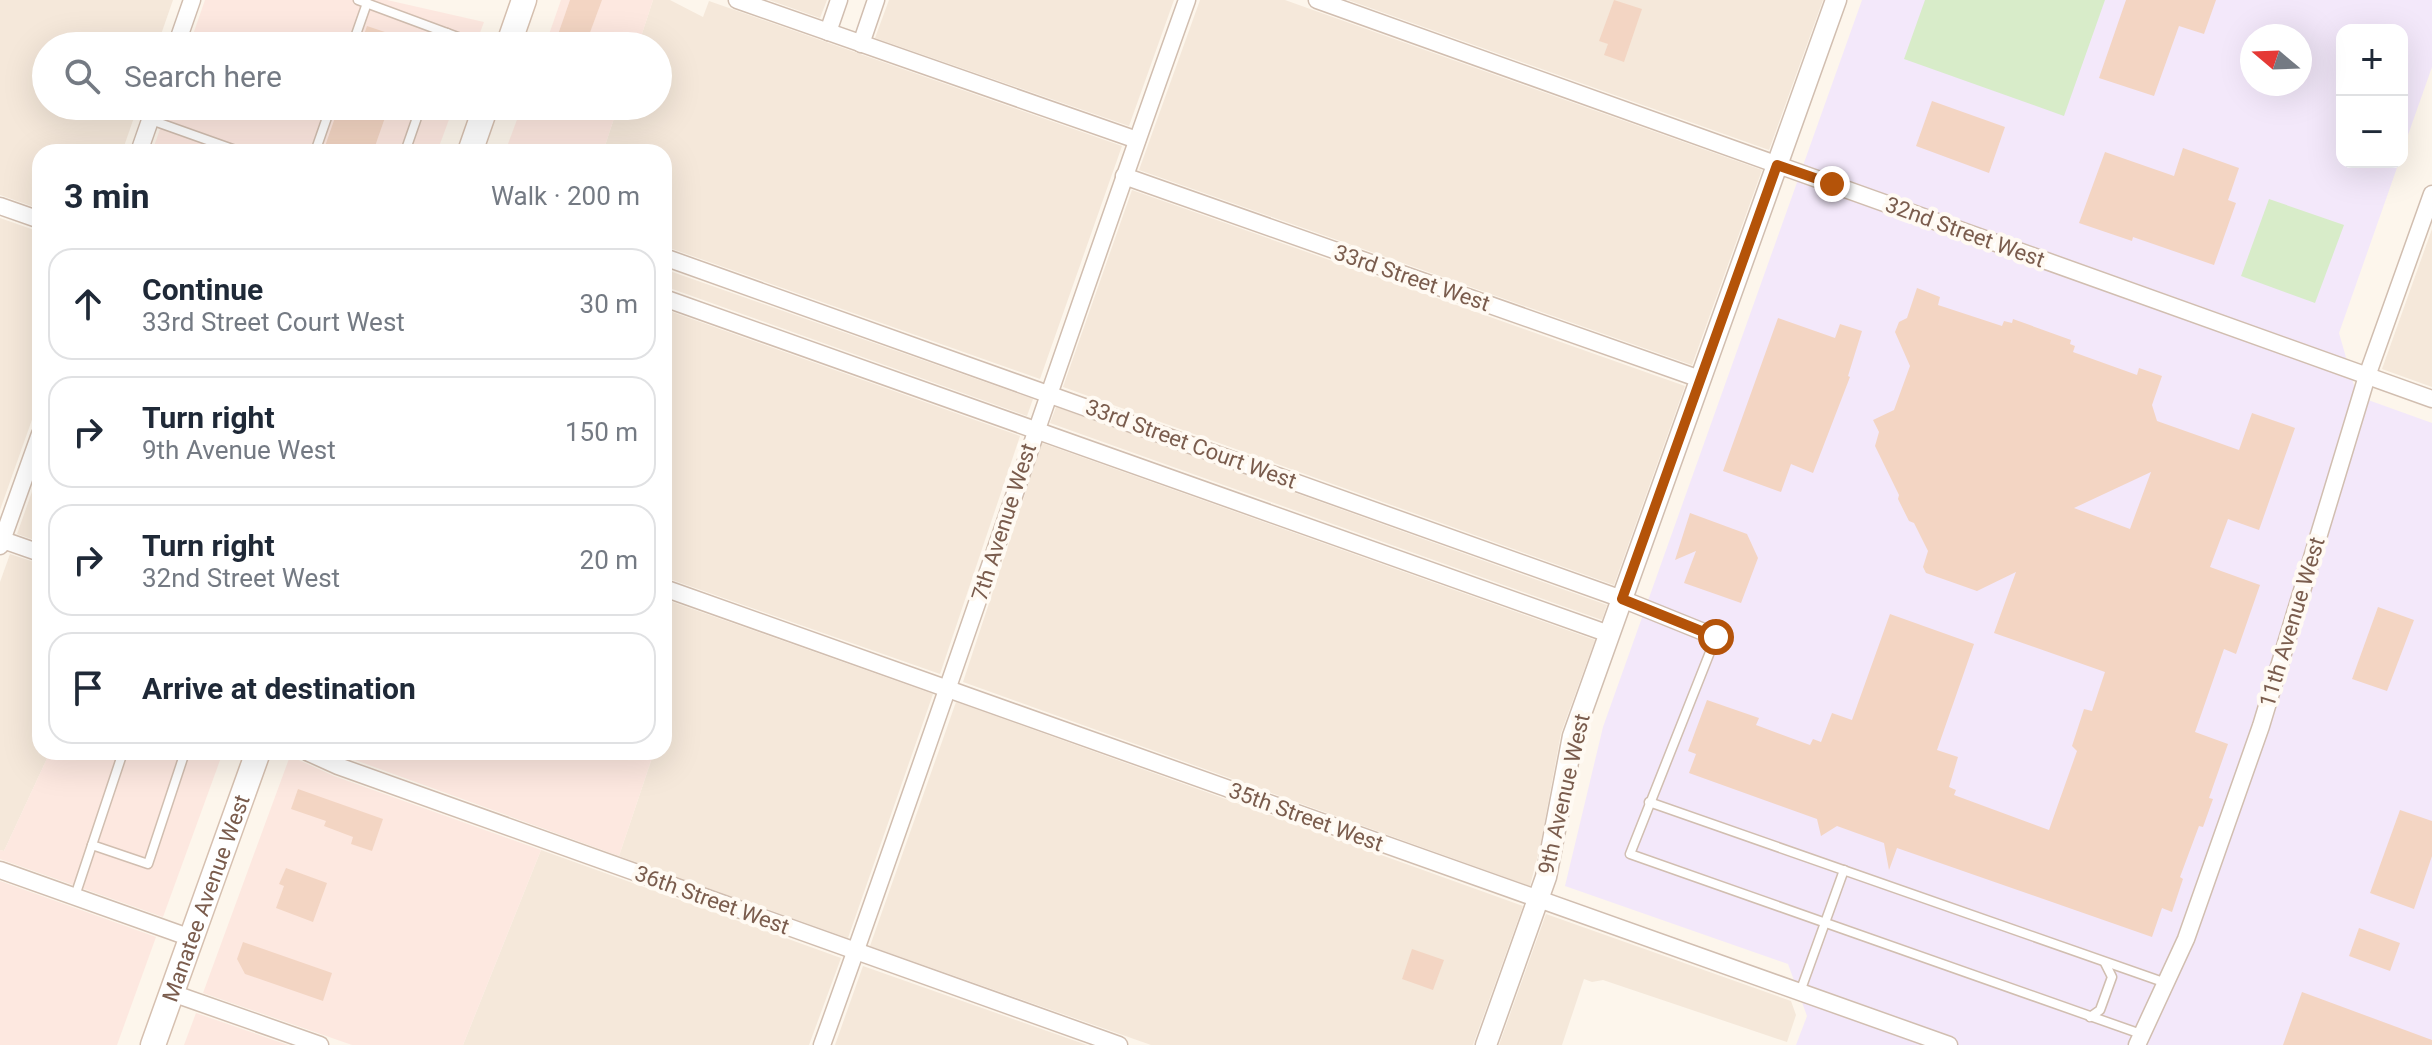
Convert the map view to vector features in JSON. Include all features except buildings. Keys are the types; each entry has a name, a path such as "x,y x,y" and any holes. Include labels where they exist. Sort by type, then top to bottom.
{"main road":[{"path":"513,32 524,0"},
{"path":"473,144 481,120"},
{"name":"Manatee Avenue West","path":"153,1045 255,760"}],"street":[{"path":"181,32 192,0"},
{"path":"737,0 1137,140"},
{"path":"828,32 839,0"},
{"path":"861,44 876,0"},
{"name":"7th Avenue West","path":"822,1045 1187,0"},
{"name":"32nd Street West","path":"1317,0 2432,399"},
{"name":"9th Avenue West","path":"1486,1045 1538,900 1552,850 1573,736 1836,0"},
{"path":"142,144 150,120"},
{"name":"33rd Street West","path":"1124,176 1700,379"},
{"name":"11th Avenue West","path":"2139,1040 2186,939 2261,726 2367,376 2425,233 2432,194"},
{"path":"0,206 32,217"},
{"name":"33rd Street Court West","path":"672,260 1622,599 1716,637"},
{"name":"33rd Street Court West","path":"672,301 1609,634"},
{"path":"32,456 1,542 32,551"},
{"name":"35th Street West","path":"672,591 1949,1045"},
{"name":"36th Street West","path":"325,760 1119,1045"},
{"path":"0,870 191,938"},
{"path":"172,993 320,1045"}],"lane":[{"path":"355,32 362,2 444,32"},
{"path":"169,120 223,144"},
{"path":"318,144 326,120"},
{"path":"407,144 416,120"},
{"path":"1716,637 1630,854 2090,1017 2139,1040"},
{"path":"75,897 120,760"},
{"path":"92,845 148,864 182,760"},
{"path":"1649,802 2166,984"},
{"path":"1799,992 1844,870"},
{"path":"2090,1017 2100,1010 2112,977 2104,962"}],"shaded area":[{"path":"0,0 173,0 162,32 32,32 32,120 133,120 125,144 32,144 32,206 0,195"},
{"path":"205,0 387,0 484,22 480,32 194,32"},
{"path":"561,0 653,0 643,32 550,32"},
{"path":"653,0 670,0 703,17 709,1 1122,146 1040,379 672,249 672,144 606,144 613,120 672,120 672,32 643,32"},
{"path":"769,0 827,0 820,18"},
{"path":"889,0 1174,0 1129,126 875,38"},
{"path":"1200,0 1285,0 1762,170 1692,365 1139,170"},
{"path":"1348,0 1823,0 1769,150"},
{"path":"1862,0 2432,0 2432,67 2408,135 2408,24 2336,24 2336,168 2397,168 2339,333 2357,396 2432,423 2432,1045 1796,1045 1807,1016 1788,964 1565,886 1603,727"},
{"path":"163,120 449,120 440,144 155,144"},
{"path":"517,120 613,120 606,144 508,144"},
{"path":"1132,190 1685,386 1614,585 1063,387"},
{"path":"0,218 32,229 32,420 0,510"},
{"path":"2432,229 2432,387 2382,369"},
{"path":"672,272 1033,399 1027,416 672,289"},
{"path":"672,312 1020,436 940,674 672,580"},
{"path":"1056,407 1607,605 1602,620 1050,423"},
{"path":"1042,443 1595,640 1561,733 1530,886 963,682"},
{"path":"32,492 32,539 17,534"},
{"path":"10,554 32,561 32,760 46,760 4,851 0,850 0,582"},
{"path":"672,602 933,694 848,938 619,856 651,760 672,760"},
{"path":"956,702 1523,906 1473,1045 1151,1045 870,946"},
{"path":"46,760 220,760 163,917 0,859 0,850 4,851"},
{"path":"289,760 299,760 334,776 541,850 463,1045 352,1045 203,993"},
{"path":"355,760 651,760 619,856"},
{"path":"541,850 841,958 809,1045 463,1045"},
{"path":"0,881 156,937 117,1045 0,1045"},
{"path":"1546,914 1791,1001 1796,1015 1787,1042 1603,980 1592,982 1584,979 1562,1045 1499,1045"},
{"path":"863,966 1087,1045 835,1045"},
{"path":"196,1013 288,1045 184,1045"}],"green space":[{"path":"1925,0 2105,0 2064,116 1904,59"},
{"path":"2269,199 2344,225 2315,303 2241,276"}],"route":[{"path":"1716,637 1622,599 1777,165 1832,184"}]}
